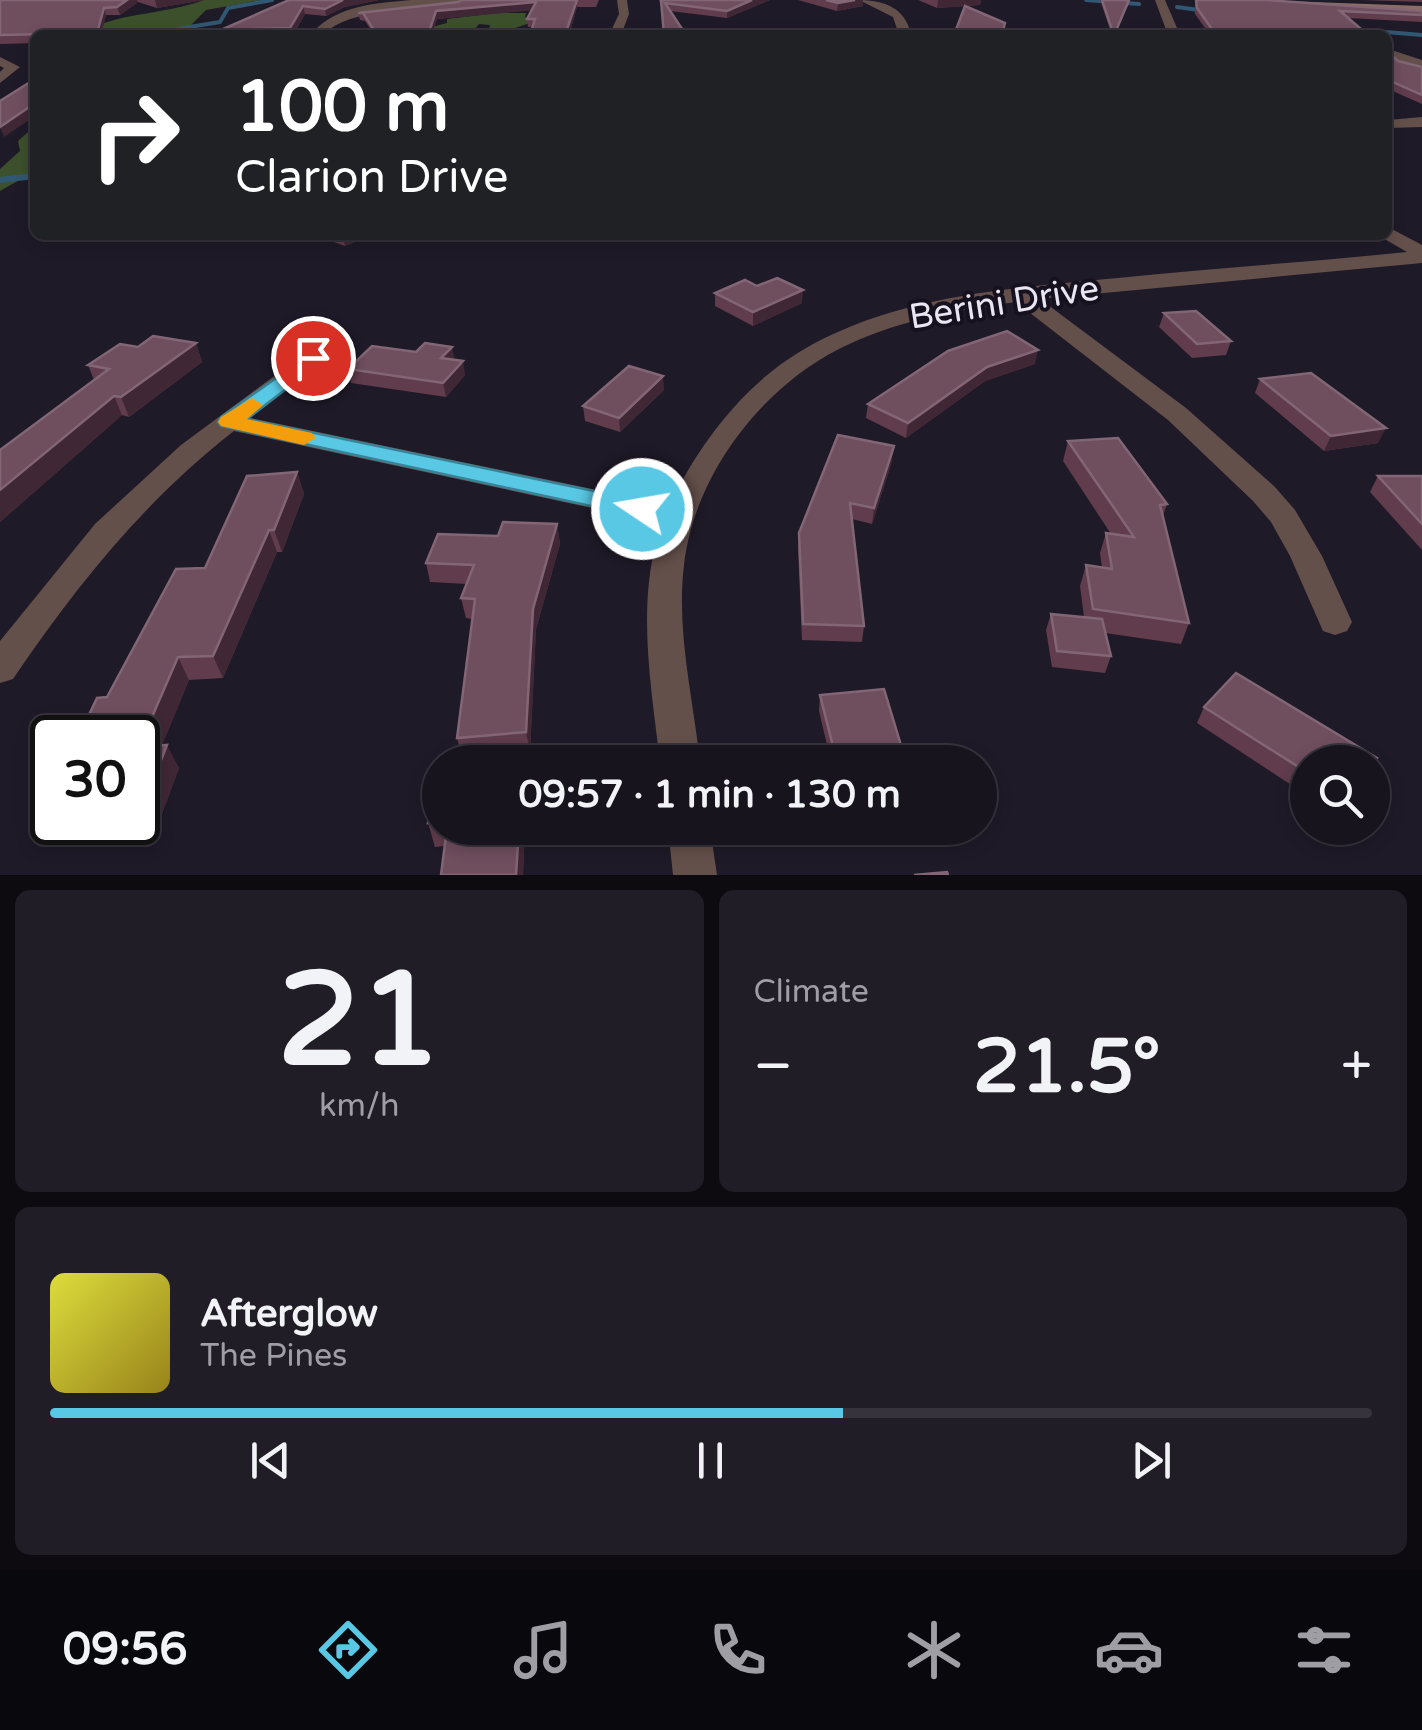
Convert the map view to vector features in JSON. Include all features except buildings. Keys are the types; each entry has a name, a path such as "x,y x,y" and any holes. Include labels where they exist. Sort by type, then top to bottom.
{"street":[{"path":"320,30 324,24 352,13 470,0"},
{"path":"617,30 624,14 622,0"},
{"path":"864,0 898,15 905,30"},
{"path":"1160,0 1172,30"},
{"path":"1266,0 1378,4 1422,10"},
{"path":"1392,55 1422,64"},
{"path":"0,79 10,71 6,62"},
{"path":"1392,124 1422,122"},
{"path":"1392,235 1422,255"},
{"name":"Berini Drive","path":"679,745 667,594 672,537 710,459 743,411 783,374 819,350 902,318 1021,294 1422,255"},
{"path":"1021,294 1177,414 1264,494 1284,517 1306,556 1334,622"},
{"path":"0,668 39,614 126,510 229,422 313,358"},
{"path":"229,422 680,517"},
{"path":"691,845 695,875"}],"green space":[{"path":"204,0 262,0 206,10 186,30 87,30"},
{"path":"526,13 525,17 536,21 509,30 489,30 490,25 479,24 474,30 421,30 447,23 447,19"},
{"path":"30,130 30,174 0,191 0,169 20,151 18,141"}],"waterway":[{"path":"176,30 220,22 228,8 272,0"},
{"path":"1086,0 1139,4"},
{"path":"1177,7 1206,11"},
{"path":"1350,29 1362,30"},
{"path":"1392,32 1422,35"},
{"path":"0,180 30,177"}],"slow traffic":[{"path":"252,405 229,422 304,438"}],"route":[{"path":"313,358 229,422 642,509"}]}
